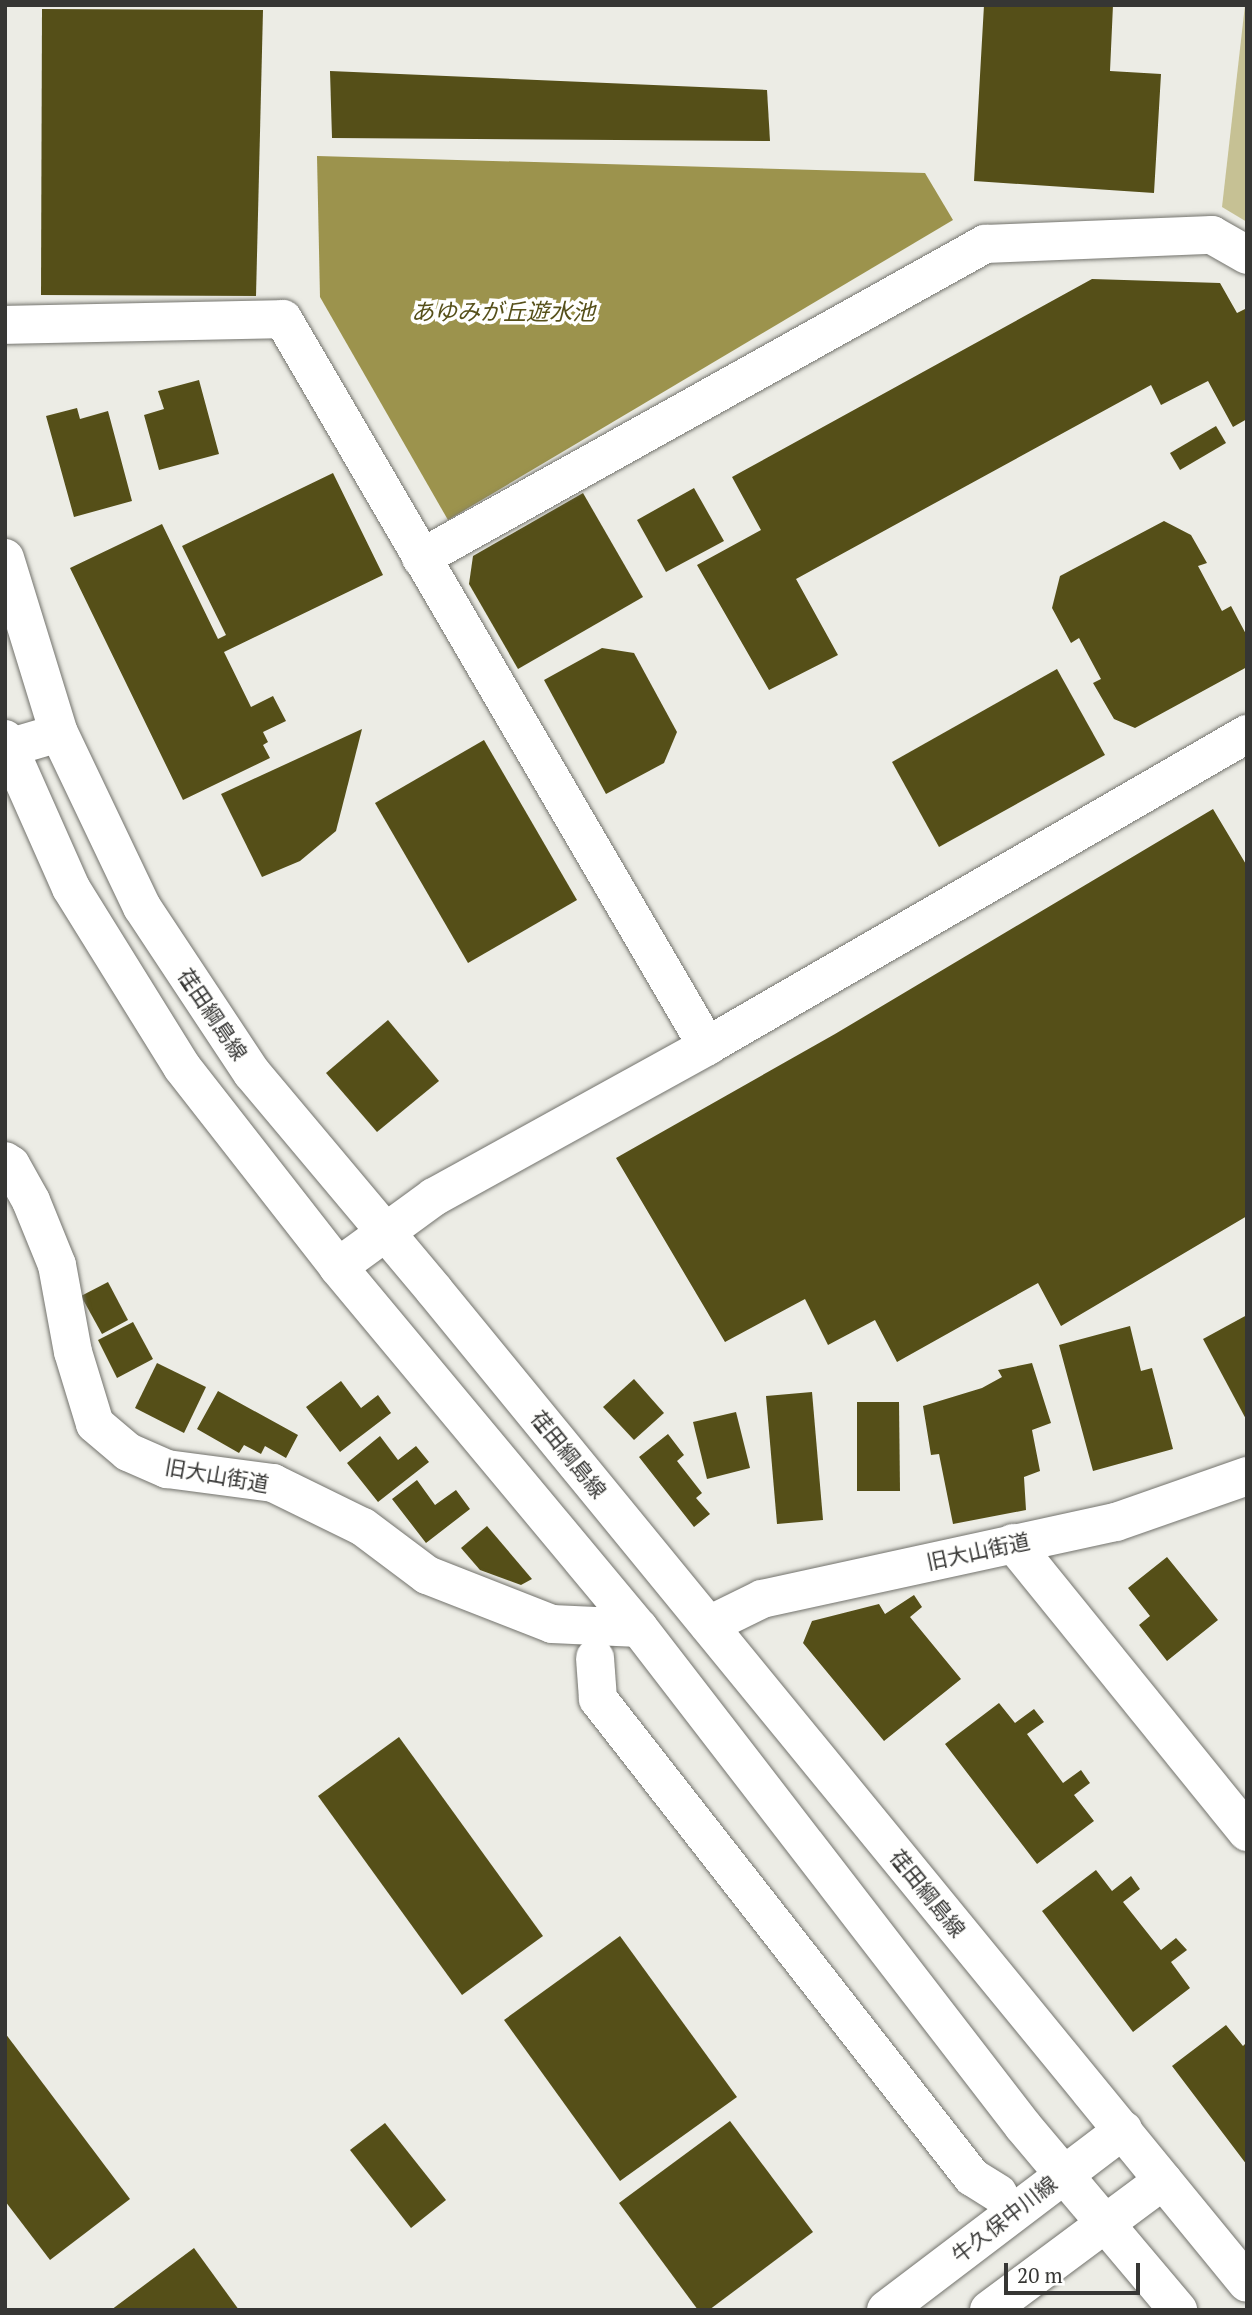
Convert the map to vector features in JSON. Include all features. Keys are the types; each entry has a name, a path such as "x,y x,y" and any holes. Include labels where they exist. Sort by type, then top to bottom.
{"street":[{"path":"421,558 985,244 1212,235 1247,255"},
{"path":"5,325 283,319 707,1045"},
{"name":"荏田綱島線","path":"5,558 59,733 142,907 252,1073 709,1625 1247,2283"},
{"path":"59,733 7,743 61,869 119,971 181,1067 338,1267 639,1628 1063,2174 1178,2310"},
{"path":"338,1267 434,1197 707,1045 1247,734"},
{"name":"旧大山街道","path":"5,1161 11,1165 31,1201 57,1265 73,1352 95,1424 128,1452 167,1469 274,1483 363,1527 427,1576 552,1624 639,1628"},
{"name":"旧大山街道","path":"709,1625 762,1599 1116,1522 1247,1476"},
{"path":"1013,1543 1247,1832"},
{"path":"595,1658 598,1699 972,2177 998,2193"},
{"name":"牛久保中川線","path":"886,2310 1123,2130"},
{"path":"989,2310 1163,2181"}],"shaded area":[{"path":"1247,5 1247,222 1222,207"}],"water":[{"name":"あゆみが丘遊水池","path":"317,156 925,173 953,220 448,520 320,297"}],"building":[{"path":"984,5 1113,5 1110,71 1161,74 1154,193 974,181"},
{"path":"42,9 263,10 256,296 41,295"},
{"path":"330,71 767,90 770,141 332,138"},
{"path":"1092,279 1220,283 1237,313 1247,308 1247,419 1233,427 1208,381 1161,405 1151,385 796,579 838,655 769,690 697,565 761,530 732,477"},
{"path":"199,380 219,454 159,470 144,415 164,409 158,391"},
{"path":"77,408 80,419 108,411 132,501 74,517 46,416"},
{"path":"1216,426 1226,443 1180,470 1170,453"},
{"path":"333,473 383,575 224,652 251,707 273,696 286,721 263,732 268,742 263,745 270,758 183,800 70,568 162,524 218,639 226,635 182,546"},
{"path":"694,488 724,541 666,572 637,520"},
{"path":"583,493 643,597 518,669 469,584 473,556"},
{"path":"1164,521 1191,535 1207,563 1198,566 1222,611 1231,606 1247,636 1247,667 1135,728 1114,719 1093,683 1101,679 1079,638 1071,643 1052,608 1060,576"},
{"path":"602,648 634,653 677,732 664,763 606,794 544,680"},
{"path":"1057,669 1105,755 939,847 892,762"},
{"path":"362,729 336,831 300,861 262,877 221,794"},
{"path":"484,740 577,900 468,963 375,803"},
{"path":"1213,809 1247,866 1247,1216 1061,1326 1038,1283 897,1362 875,1320 828,1345 805,1299 725,1342 616,1158 835,1034"},
{"path":"388,1020 439,1081 377,1132 326,1073"},
{"path":"108,1282 128,1320 102,1334 81,1296"},
{"path":"1247,1315 1247,1421 1203,1339"},
{"path":"133,1322 153,1359 117,1378 98,1340"},
{"path":"1130,1326 1141,1371 1152,1368 1173,1449 1093,1471 1059,1345"},
{"path":"157,1363 206,1387 184,1433 135,1408"},
{"path":"1032,1363 1051,1423 1032,1430 1040,1471 1024,1477 1026,1510 953,1524 939,1454 931,1455 923,1406 982,1388 1002,1377 998,1370"},
{"path":"634,1379 664,1413 634,1440 603,1407"},
{"path":"341,1381 361,1408 378,1395 391,1413 340,1452 306,1407"},
{"path":"218,1391 298,1435 286,1458 265,1446 261,1454 244,1445 239,1453 197,1429"},
{"path":"812,1392 823,1520 777,1524 766,1396"},
{"path":"857,1402 899,1402 900,1491 857,1491"},
{"path":"736,1412 750,1468 707,1479 693,1422"},
{"path":"668,1434 684,1455 677,1461 702,1493 696,1498 710,1514 694,1527 639,1457"},
{"path":"380,1436 398,1460 416,1446 429,1462 378,1502 347,1463"},
{"path":"417,1480 435,1505 456,1490 470,1509 426,1543 392,1499"},
{"path":"487,1526 532,1579 521,1585 480,1570 461,1548"},
{"path":"1167,1557 1218,1620 1167,1661 1139,1625 1150,1616 1128,1588"},
{"path":"914,1595 922,1607 910,1617 961,1679 884,1741 803,1643 812,1621 879,1604 885,1614"},
{"path":"999,1703 1015,1723 1034,1709 1044,1722 1027,1734 1063,1783 1081,1770 1090,1783 1074,1795 1094,1821 1037,1864 945,1744"},
{"path":"399,1737 543,1936 462,1995 318,1796"},
{"path":"1096,1870 1112,1891 1131,1876 1140,1889 1123,1902 1161,1950 1176,1938 1187,1950 1171,1962 1190,1988 1133,2032 1042,1911"},
{"path":"620,1936 737,2097 620,2181 504,2020"},
{"path":"1226,2025 1243,2046 1247,2042 1247,2165 1172,2066"},
{"path":"5,2033 130,2199 50,2260 5,2201"},
{"path":"730,2121 813,2232 709,2310 698,2310 619,2203"},
{"path":"385,2123 446,2200 411,2228 350,2150"},
{"path":"194,2248 239,2310 111,2310"}]}
